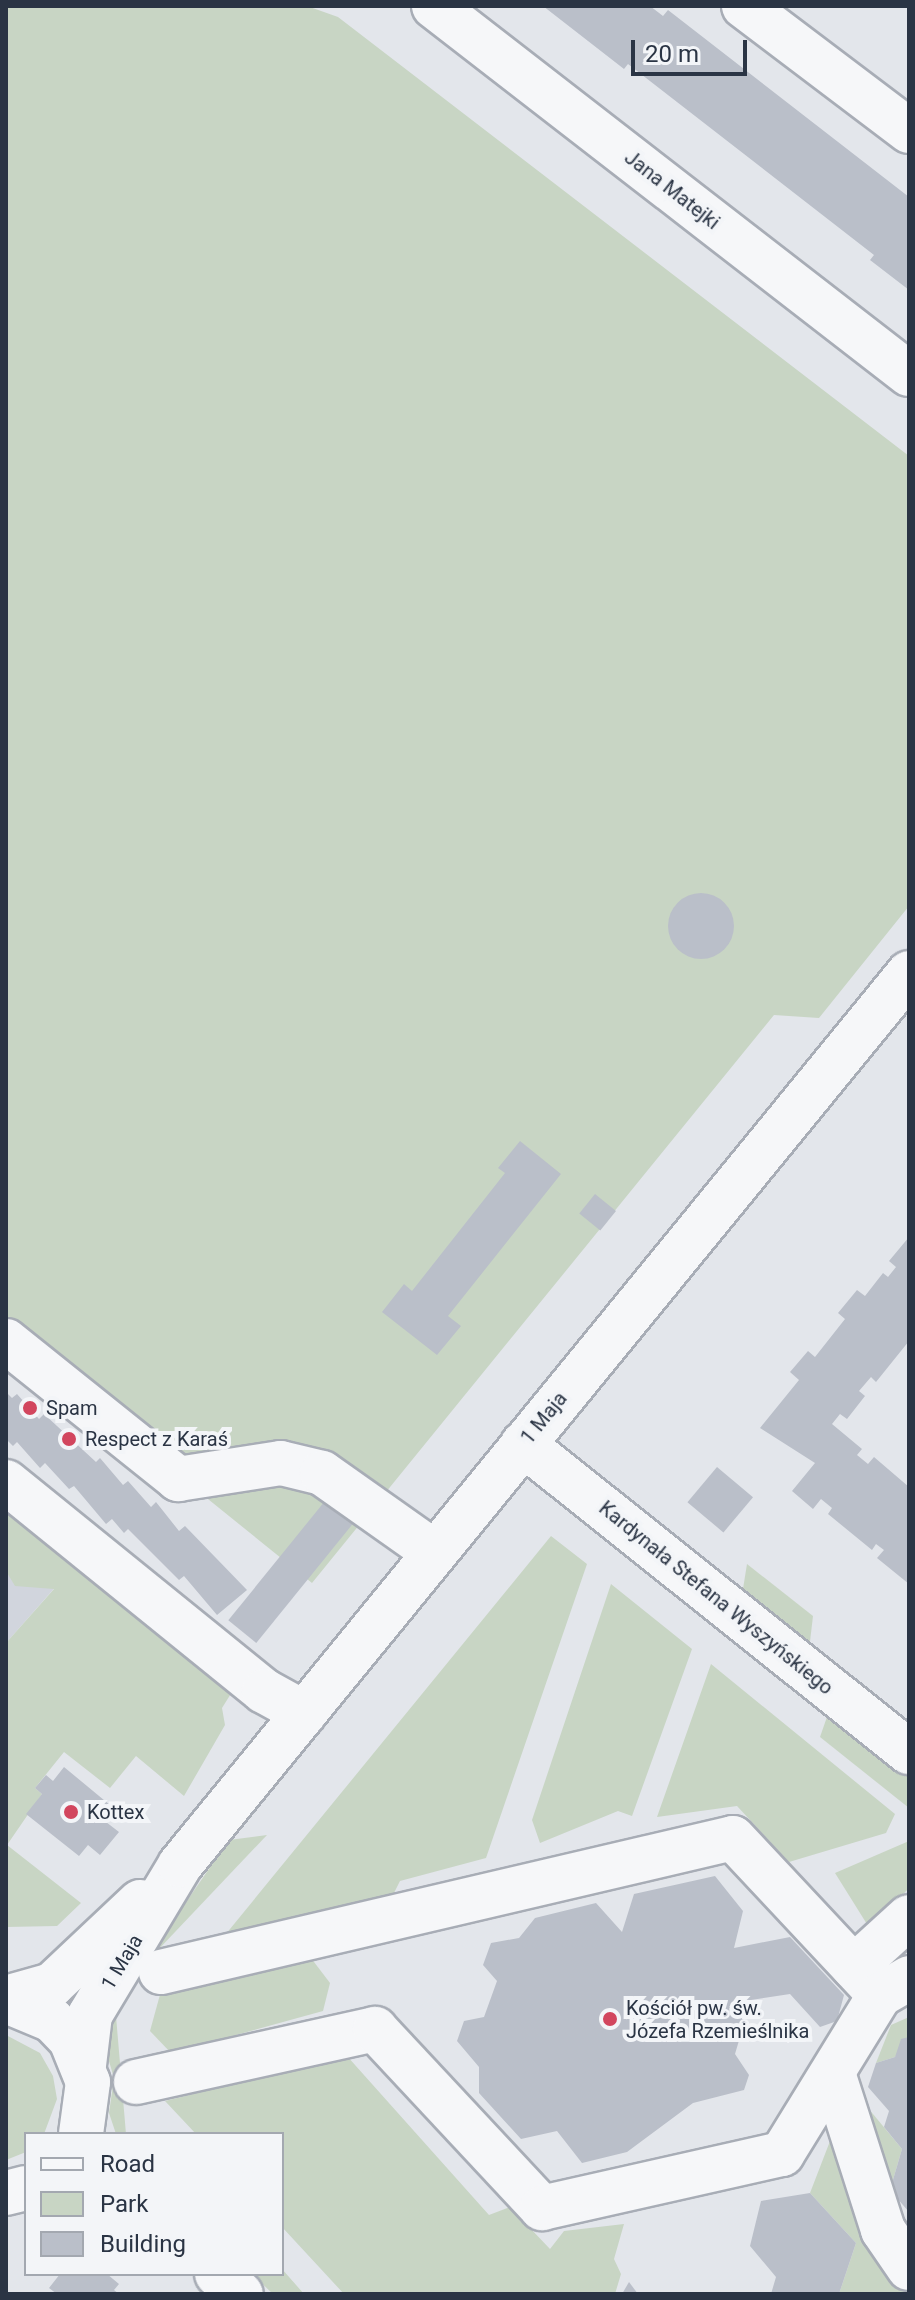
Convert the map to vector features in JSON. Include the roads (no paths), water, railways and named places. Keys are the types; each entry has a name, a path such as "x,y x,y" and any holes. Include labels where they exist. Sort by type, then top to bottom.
{"street":[{"name":"Jana Matejki","path":"434,6 909,374"},
{"path":"744,6 909,131"},
{"name":"1 Maja","path":"6,2000 52,1985 180,1865 909,973"},
{"path":"6,1341 178,1479 281,1463 322,1473 434,1552"},
{"name":"Kardynała Stefana Wyszyńskiego","path":"523,1444 909,1752"},
{"path":"6,1482 264,1691 304,1713"},
{"path":"161,1972 733,1838 881,1980"},
{"name":"1 Maja","path":"89,2108 90,2015 180,1865"},
{"path":"136,2082 375,2029 542,2208 782,2154 833,2073 881,1980 909,1917"},
{"path":"6,2000 52,2020 71,2040 89,2108"},
{"path":"833,2073 883,2230 909,2268"}],"place":[{"name":"Spam","path":"30,1408"},
{"name":"Respect z Karaś","path":"69,1439"},
{"name":"Kottex","path":"71,1812"},
{"name":"Kościół pw. św. Józefa Rzemieślnika","path":"610,2019"}]}
